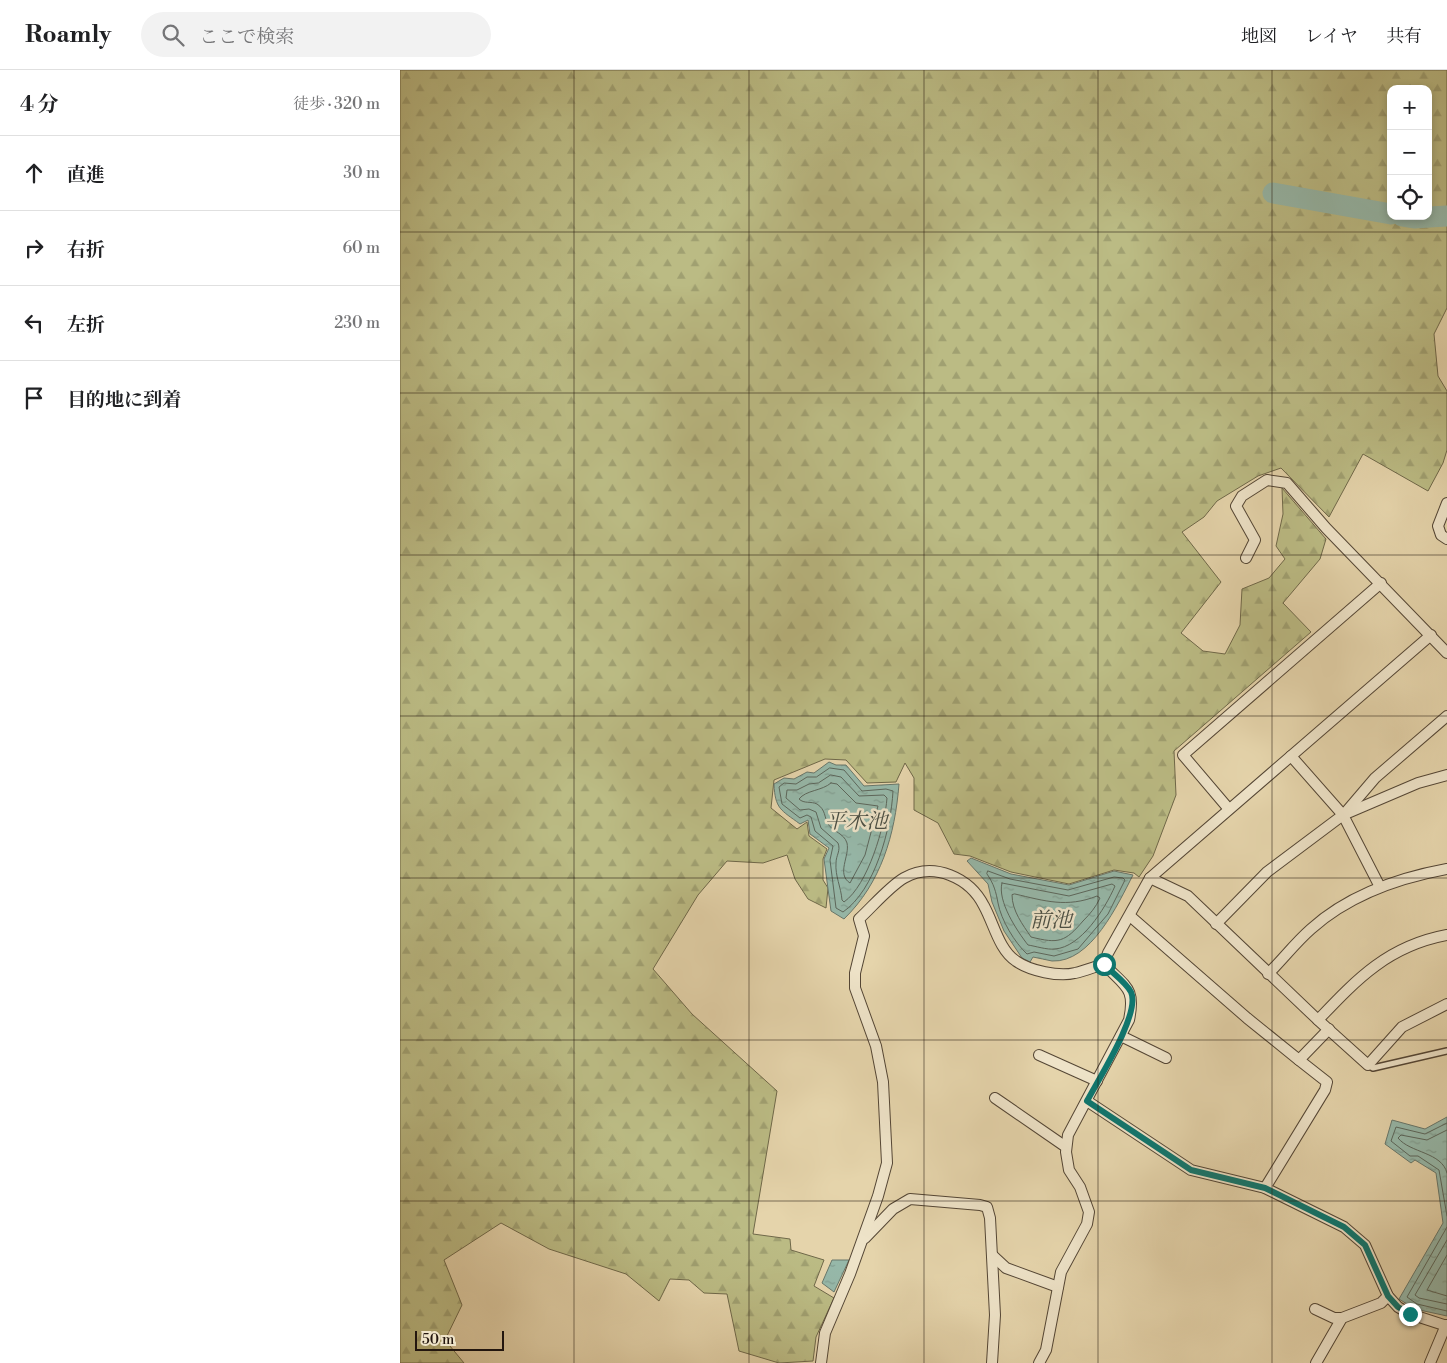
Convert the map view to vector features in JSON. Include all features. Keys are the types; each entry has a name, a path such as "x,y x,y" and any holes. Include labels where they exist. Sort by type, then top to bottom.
{"street":[{"path":"1246,558 1255,540 1236,506 1242,496 1267,480 1287,483 1326,528 1381,582 1447,653"},
{"path":"1447,502 1438,526 1440,535 1447,538"},
{"path":"1228,808 1183,754 1381,582"},
{"path":"821,1363 825,1333 878,1196 887,1163 884,1082 876,1046 855,988 856,973 864,936 859,919 904,878 923,872 949,874 961,880 976,893 1006,953 1016,962 1027,967 1060,974 1073,974 1104,964 1150,878 1228,808 1431,635"},
{"path":"1344,815 1375,778 1447,716"},
{"path":"1291,756 1344,815 1380,887"},
{"path":"1216,924 1267,872 1344,815 1418,783 1447,775"},
{"path":"1268,974 1312,929 1349,902 1380,887 1420,874 1447,869"},
{"path":"1150,878 1188,896 1268,974 1368,1064 1402,1027 1447,1004"},
{"path":"1130,916 1247,1018 1327,1082 1326,1090 1265,1188"},
{"path":"1318,1020 1354,981 1377,963 1410,945 1447,935"},
{"path":"1039,1363 1046,1350 1061,1272 1087,1224 1089,1212 1080,1187 1069,1170 1066,1147 1068,1135 1129,1020 1133,1002 1130,991 1104,964"},
{"path":"1300,1060 1329,1029"},
{"path":"1121,1036 1166,1058"},
{"path":"1039,1054 1098,1081"},
{"path":"995,1098 1066,1147"},
{"path":"1087,1101 1191,1170 1265,1188 1344,1227 1365,1245 1388,1296 1398,1307 1410,1314 1446,1325 1430,1363"},
{"path":"861,1242 893,1209 910,1199 987,1207 990,1218 996,1315 992,1363"},
{"path":"992,1255 1006,1268 1058,1287"},
{"path":"1315,1309 1334,1318 1342,1318 1381,1303 1388,1296"},
{"path":"1316,1363 1342,1318"}],"lane":[{"path":"1368,1064 1373,1068 1447,1051"}],"green space":[{"path":"400,70 1447,70 1447,308 1434,334 1438,376 1447,391 1447,450 1443,463 1428,491 1363,454 1329,517 1281,468 1258,476 1217,501 1204,517 1182,532 1221,582 1181,633 1203,651 1225,654 1240,625 1242,589 1269,578 1285,559 1276,546 1283,514 1282,488 1326,539 1320,559 1283,603 1311,632 1174,751 1176,795 1153,856 1139,877 1134,873 1114,870 1069,884 1011,872 970,856 954,854 938,823 914,810 914,778 905,763 896,782 867,783 846,760 825,759 774,780 771,808 797,829 807,822 809,836 827,849 823,859 823,880 828,888 826,908 808,899 795,879 787,855 763,863 727,861 698,895 653,969 692,1014 777,1091 753,1234 790,1239 791,1250 824,1260 814,1286 834,1298 816,1337 813,1361 779,1363 739,1351 727,1294 704,1293 689,1280 670,1279 659,1301 626,1274 549,1249 501,1223 444,1260 462,1305 445,1340 464,1363 400,1363"}],"water":[{"name":"平木池","path":"829,762 836,765 846,765 864,786 899,784 894,822 884,857 868,890 844,919 831,911 824,859 829,848 810,834 808,820 800,824 780,808 776,799 774,784 784,778 794,779 807,772 814,773"},
{"name":"前池","path":"971,858 1011,874 1069,885 1114,871 1133,875 1102,930 1091,942 1079,952 1066,959 1052,961 1033,957 1030,962 1022,958 1004,931 992,902 988,884 967,861"},
{"path":"1447,1117 1447,1316 1415,1309 1399,1299 1443,1223 1436,1173 1415,1160 1411,1163 1385,1144 1392,1120 1425,1129"},
{"path":"832,1260 849,1260 834,1292 822,1283"}],"waterway":[{"path":"1273,193 1387,213"},
{"path":"1432,217 1447,216"}],"route":[{"path":"1104,964 1130,991 1133,1002 1129,1020 1087,1101 1191,1170 1265,1188 1344,1227 1365,1245 1388,1296 1398,1307 1410,1314"}]}
